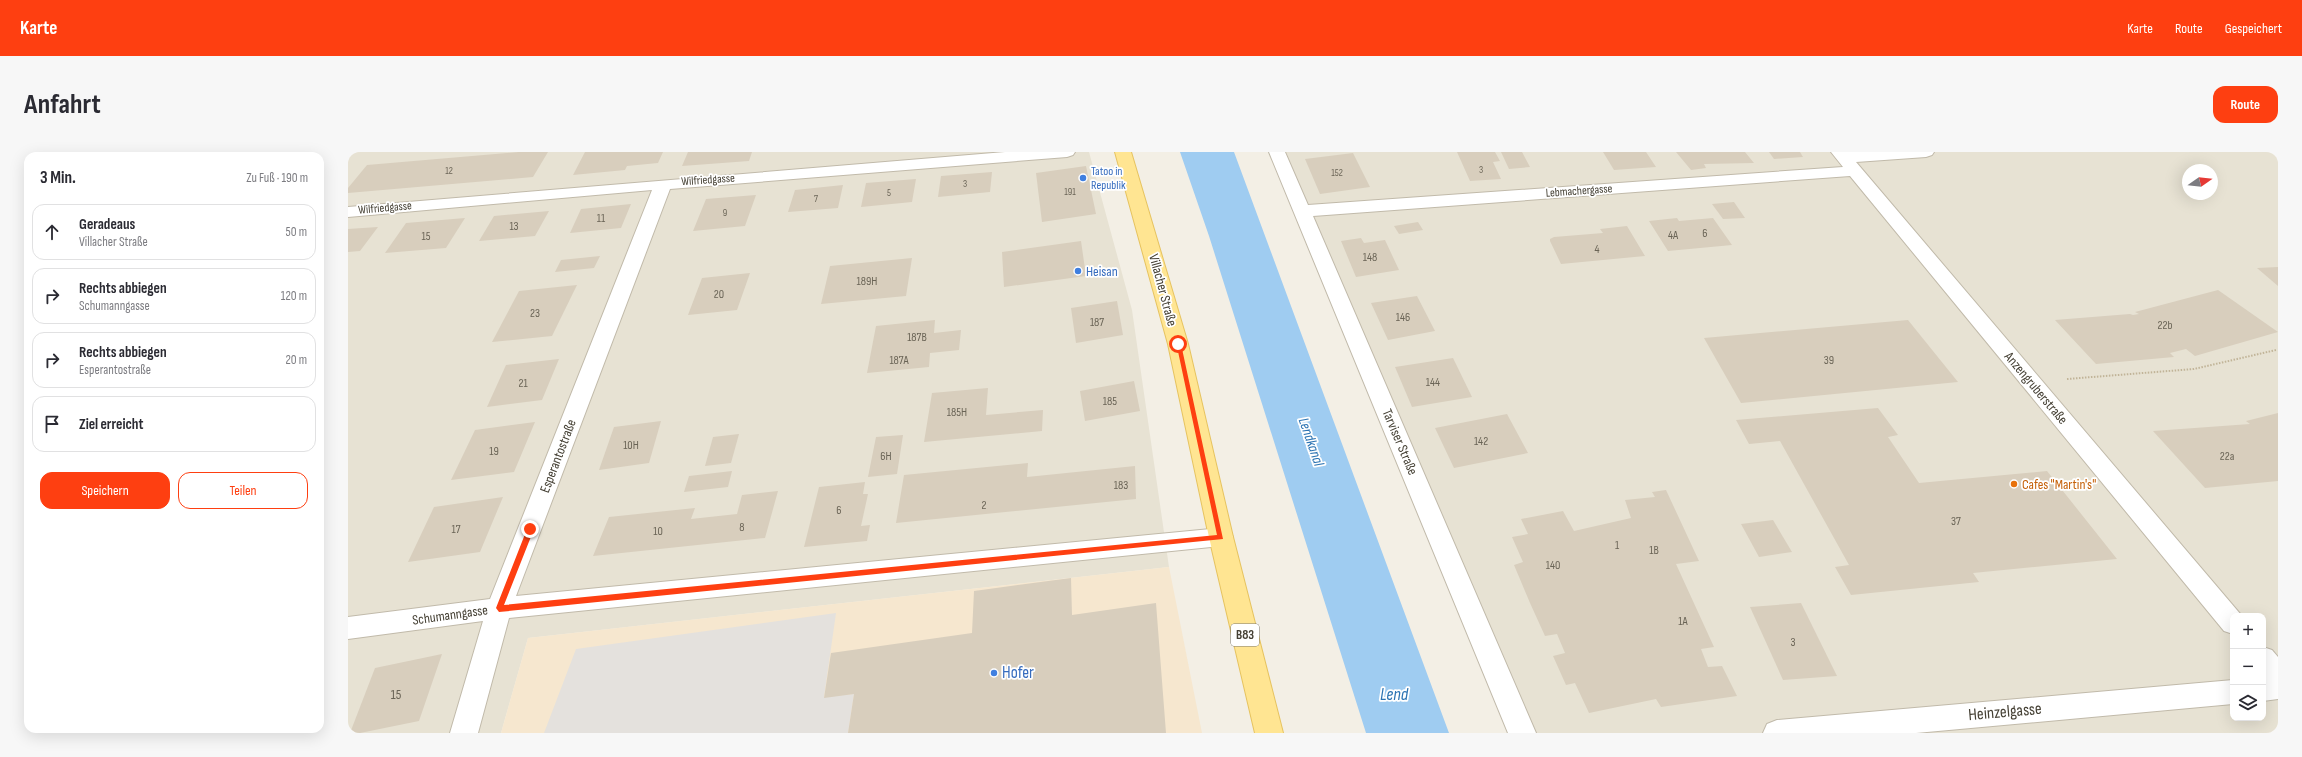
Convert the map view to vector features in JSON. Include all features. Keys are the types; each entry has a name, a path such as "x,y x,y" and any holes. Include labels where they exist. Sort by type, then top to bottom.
{"main road":[{"name":"Villacher Straße","path":"1123,152 1160,276 1178,344 1221,537 1269,733"}],"street":[{"name":"Wilfriedgasse","path":"348,212 663,184 1067,152"},
{"name":"Tarviser Straße","path":"1277,152 1304,211 1522,733"},
{"name":"Lebmachergasse","path":"1304,211 1846,161 1926,152"},
{"name":"Anzengruberstraße","path":"1846,161 2230,619"},
{"name":"Esperantostraße","path":"464,733 499,608 663,184"},
{"name":"Schumanngasse","path":"348,628 499,608 1221,537"},
{"path":"2266,662 2278,676"},
{"path":"2266,689 2278,687"},
{"name":"Heinzelgasse","path":"1777,733 2230,692"}],"path":[{"path":"2031,382 2194,369 2276,350"}],"shaded area":[{"path":"348,152 1089,152 1132,310 1169,567 528,638 501,733 348,733"},
{"path":"1277,152 2278,152 2278,733 1522,733"},
{"path":"1169,567 1202,733 501,733 528,638"},
{"path":"836,613 824,697 854,694 848,733 544,733 576,649"}],"water":[{"name":"Lend","path":"1180,152 1234,152 1449,733 1366,733 1209,236"}],"building":[{"path":"519,152 548,152 533,177 348,193 348,188 367,165"},
{"path":"585,152 663,152 658,163 627,166 625,170 573,175"},
{"path":"688,152 752,152 749,161 682,166"},
{"path":"1457,152 1495,152 1500,161 1493,162 1501,179 1470,181"},
{"path":"1501,152 1522,152 1530,167 1509,169"},
{"path":"1603,152 1646,152 1656,167 1614,170"},
{"path":"1676,152 1745,152 1754,163 1704,164 1706,168 1691,170"},
{"path":"1769,152 1800,152 1803,157 1774,159"},
{"path":"1353,153 1370,187 1320,194 1305,159"},
{"path":"1086,166 1096,214 1042,222 1036,173"},
{"path":"992,172 990,192 938,197 941,176"},
{"path":"916,179 912,202 861,207 866,183"},
{"path":"843,185 838,208 788,212 795,190"},
{"path":"756,195 745,226 693,231 706,199"},
{"path":"1734,202 1745,218 1723,219 1712,204"},
{"path":"631,204 621,228 570,233 581,209"},
{"path":"549,211 535,236 479,241 494,216"},
{"path":"465,218 446,248 385,253 406,223"},
{"path":"1677,218 1679,221 1713,218 1732,245 1668,251 1649,221"},
{"path":"1418,222 1423,230 1399,234 1394,226"},
{"path":"1627,226 1645,256 1561,264 1550,241 1550,239 1554,237 1603,233 1600,229"},
{"path":"378,227 360,251 348,252 348,229"},
{"path":"1361,238 1364,243 1385,240 1399,270 1356,277 1341,241"},
{"path":"1081,241 1086,276 1004,287 1002,252"},
{"path":"600,256 594,268 555,272 561,260"},
{"path":"912,258 906,296 821,304 830,266"},
{"path":"2278,267 2278,286 2257,268"},
{"path":"750,273 737,310 688,315 702,278"},
{"path":"577,285 552,336 492,342 519,291"},
{"path":"2218,290 2278,332 2195,356 2186,349 2170,353 2174,357 2096,364 2055,320 2139,314 2135,312"},
{"path":"1417,296 1435,331 1388,340 1371,303"},
{"path":"1117,301 1123,335 1076,343 1071,308"},
{"path":"935,320 934,333 961,330 959,350 930,353 929,367 867,373 876,326"},
{"path":"1908,320 1958,382 1741,403 1704,338"},
{"path":"1453,358 1472,397 1412,407 1395,367"},
{"path":"559,359 542,400 487,407 506,365"},
{"path":"1134,381 1140,411 1085,421 1080,391"},
{"path":"988,388 986,415 1043,410 1042,431 924,442 932,393"},
{"path":"1878,408 1898,435 1888,437 1919,483 2047,471 2117,559 1973,573 1979,582 1851,595 1835,567 1849,565 1780,441 1749,444 1736,420"},
{"path":"2278,413 2278,481 2205,488 2153,431 2250,424 2246,421"},
{"path":"1507,414 1528,453 1454,468 1435,428"},
{"path":"661,421 649,463 599,470 614,427"},
{"path":"535,422 514,472 451,480 475,430"},
{"path":"739,434 731,463 705,466 713,437"},
{"path":"903,435 897,474 868,477 876,437"},
{"path":"1028,463 1027,477 1135,466 1136,499 896,523 904,475"},
{"path":"732,471 728,487 684,492 689,476"},
{"path":"865,482 863,494 868,494 861,526 870,525 867,541 804,547 819,487"},
{"path":"1666,490 1699,561 1676,564 1714,647 1701,649 1708,667 1722,666 1737,696 1661,707 1656,699 1589,713 1575,683 1566,685 1553,656 1565,653 1557,634 1545,636 1514,565 1523,562 1512,537 1528,534 1521,519 1563,511 1574,531 1631,518 1625,500 1655,497 1652,492"},
{"path":"778,491 765,538 593,556 609,517 695,508 691,519 737,514 742,495"},
{"path":"503,497 480,552 408,562 434,507"},
{"path":"1773,520 1792,552 1759,557 1741,524"},
{"name":"Hofer","path":"1071,578 1072,615 1156,603 1166,733 848,733 854,694 824,698 831,653 972,633 974,591"},
{"path":"1801,603 1837,676 1783,680 1750,607"},
{"path":"442,654 419,721 360,733 350,733 375,668"}],"place":[{"name":"Tatoo in Republik","path":"1083,178"},
{"name":"Heisan","path":"1078,271"},
{"name":"Cafes \"Martin's\"","path":"2014,484"},
{"name":"Hofer","path":"994,673"}],"route":[{"path":"530,529 499,608 1221,537 1178,344"}],"water label":[{"name":"Lendkanal","path":"1311,442"}]}
